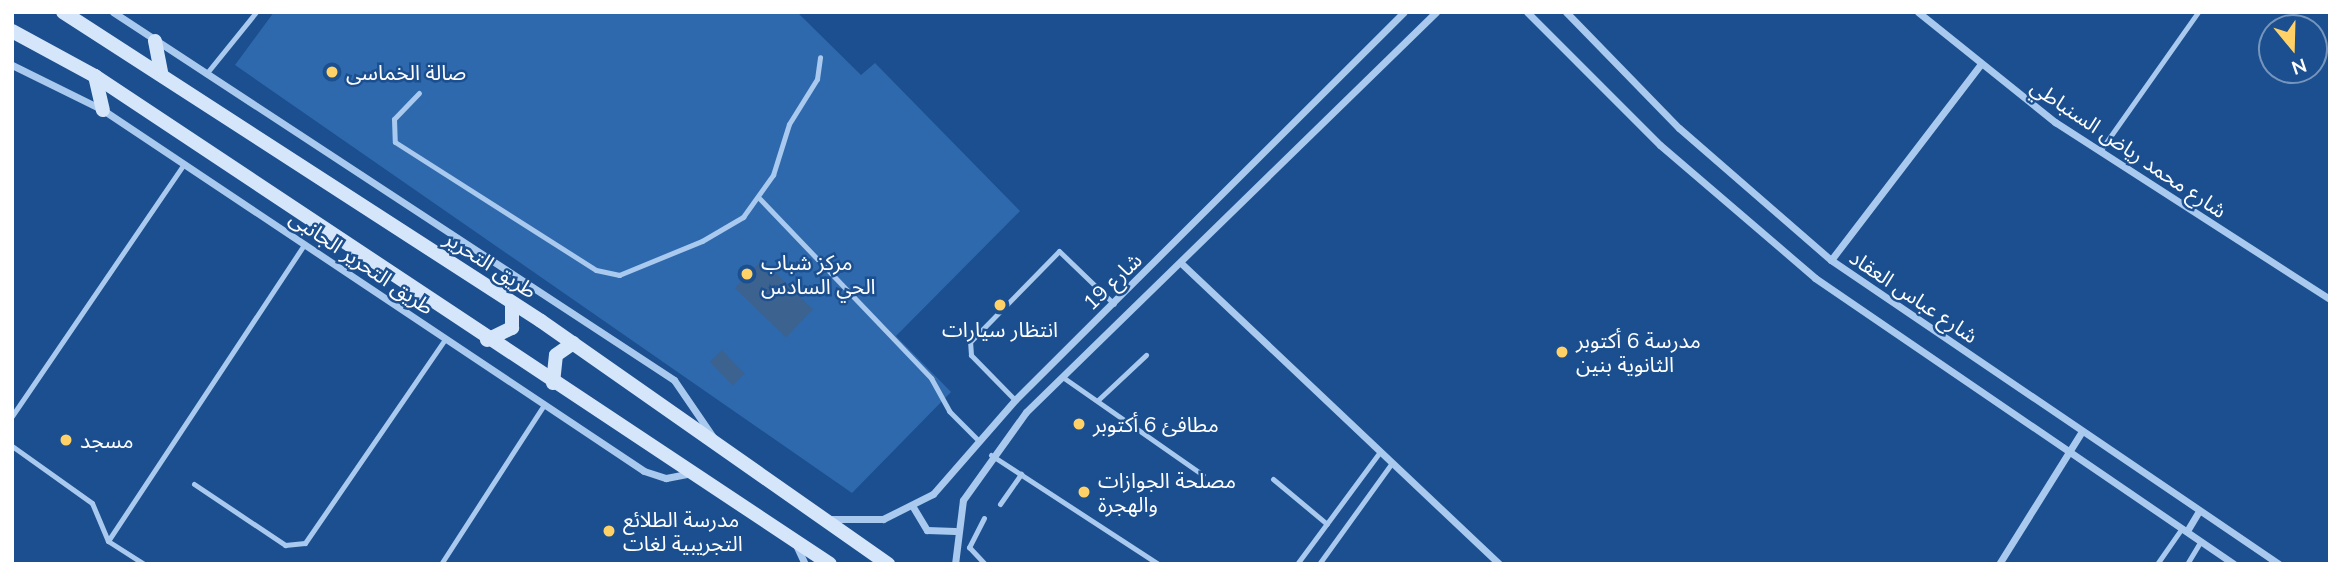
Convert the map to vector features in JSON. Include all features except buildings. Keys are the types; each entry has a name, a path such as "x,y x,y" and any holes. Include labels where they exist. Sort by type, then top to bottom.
{"street":[{"name":"طريق التحرير","path":"63,12 161,73 573,343 888,564"},
{"path":"113,12 674,380 716,444"},
{"name":"شارع 19","path":"820,516 867,522 913,507 933,494 1015,400 1404,12"},
{"name":"شارع 19","path":"955,564 955,531 963,500 991,455 1026,412 1182,264 1436,12"},
{"name":"شارع عباس العقاد","path":"1527,12 1735,214 1815,278 2234,564"},
{"name":"شارع عباس العقاد","path":"1566,12 1679,128 1831,260 2279,564"},
{"name":"شارع محمد رياض السنباطي","path":"1918,12 1980,65 2100,151 2330,299"},
{"path":"12,31 95,76 487,340 789,534 830,564"},
{"path":"155,41 161,73"},
{"name":"طريق التحرير الجانبى","path":"12,65 103,110 654,476 692,472"},
{"path":"1831,260 1980,65"},
{"path":"95,76 103,110"},
{"path":"1182,264 1499,564"},
{"path":"487,340 512,328 512,303"},
{"path":"554,383 556,355 573,343"},
{"path":"1015,400 1026,412"},
{"path":"1999,564 2082,431"},
{"path":"913,507 927,530 955,531"},
{"path":"2184,530 2199,511"},
{"path":"789,534 806,564"}],"lane":[{"path":"206,74 256,12"},
{"path":"2100,151 2196,15 2188,12"},
{"path":"419,93 394,119 396,142 608,274 630,271 724,231 760,199 789,124 817,79 820,57"},
{"path":"12,416 184,164"},
{"path":"760,199 931,378 949,411 979,441"},
{"path":"108,541 304,245"},
{"path":"1015,400 971,355 970,342 1059,251 1114,304"},
{"path":"194,484 285,545 305,543 445,339"},
{"path":"1098,400 1146,355"},
{"path":"1064,378 1203,475"},
{"path":"441,564 544,405"},
{"path":"12,446 92,503 108,541 144,564"},
{"path":"1297,564 1379,453"},
{"path":"991,455 1158,564"},
{"path":"1319,564 1391,464"},
{"path":"1000,504 1021,474"},
{"path":"1273,479 1327,524"},
{"path":"984,518 969,547 985,564"},
{"path":"2157,564 2184,530"},
{"path":"2187,564 2201,541"}],"shaded area":[{"name":"مركز شباب الحي السادس","path":"274,12 797,12 861,75 875,63 1020,211 896,336 951,392 852,493 235,65"},
{"path":"762,260 813,309 786,337 735,288"},
{"path":"722,350 745,374 733,386 710,362"}],"place":[{"name":"صالة الخماسى","path":"332,72"},
{"name":"مركز شباب الحي السادس","path":"747,274"},
{"name":"انتظار سيارات","path":"1000,305"},
{"name":"مدرسة 6 أكتوبر الثانوية بنين","path":"1562,352"},
{"name":"مطافئ 6 أكتوبر","path":"1079,424"},
{"name":"مسجد","path":"66,440"},
{"name":"مصلحة الجوازات والهجرة","path":"1084,492"},
{"name":"مدرسة الطلائع التجريبية لغات","path":"609,531"}]}
